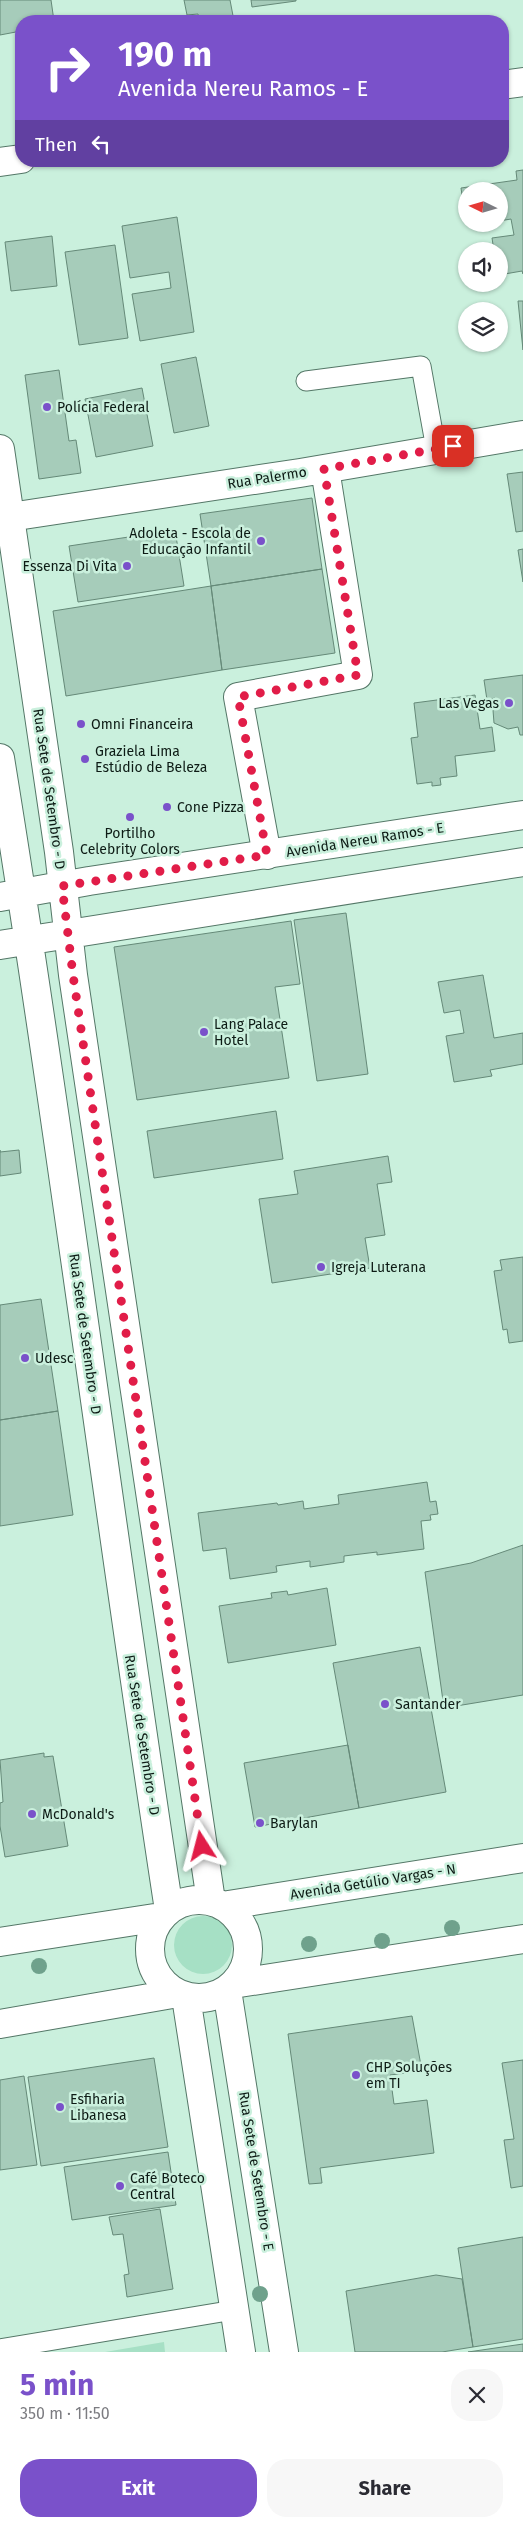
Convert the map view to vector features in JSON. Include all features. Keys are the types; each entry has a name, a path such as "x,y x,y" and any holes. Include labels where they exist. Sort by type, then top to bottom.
{"street":[{"path":"509,85 523,82"},
{"path":"0,162 15,160"},
{"name":"Rua Palermo","path":"10,517 324,469 436,448 523,435"},
{"name":"Rua Sete de Setembro - D","path":"0,448 69,935 73,975 217,1903"},
{"path":"267,855 238,697 358,675 324,469"},
{"name":"Rua Sete de Setembro - D","path":"0,758 11,896 29,940 165,1913"},
{"name":"Avenida Nereu Ramos - E","path":"11,896 62,886 523,815"},
{"path":"0,945 523,862"},
{"name":"Avenida Getúlio Vargas - N","path":"217,1903 523,1858"},
{"path":"0,1942 165,1913 189,1901 217,1903 240,1921 247,1942 245,1965 230,1987"},
{"path":"165,1913 152,1933 150,1951 154,1968 163,1983 182,1995 241,2352"},
{"path":"0,2024 182,1995 208,1998 230,1987 523,1939"},
{"name":"Rua Sete de Setembro - E","path":"230,1987 284,2352"}],"lane":[{"path":"306,381 421,366 436,448"},
{"path":"0,2349 234,2310"}],"green space":[{"path":"197,1916 209,1916 219,1920 228,1929 232,1951 224,1966 209,1974 197,1974 187,1970 178,1961 174,1951 174,1939 178,1929 187,1920"},
{"path":"164,2342 165,2352 105,2352"}],"building":[{"path":"0,0 51,0 53,15 15,15 15,32 0,35"},
{"path":"184,0 230,0 233,15 198,14 187,15"},
{"path":"251,0 296,0 296,1 252,7"},
{"path":"523,170 523,274 522,271 508,273 508,242 493,242 492,238 514,235 511,219 508,220 508,182 503,182 517,180 516,171"},
{"path":"177,217 194,332 140,341 132,294 171,288 169,272 130,278 122,226"},
{"path":"52,236 57,286 11,291 5,242"},
{"path":"115,245 128,338 79,345 65,252"},
{"path":"518,301 523,301 523,350"},
{"path":"196,357 209,426 174,433 161,364"},
{"name":"Polícia Federal","path":"59,370 69,441 76,440 81,473 39,479 25,375"},
{"path":"142,388 153,446 96,457 85,399"},
{"path":"523,472 523,531 516,532 507,474"},
{"name":"Adoleta - Escola de Educação Infantil","path":"312,498 322,569 211,586 200,514"},
{"name":"Essenza Di Vita","path":"175,530 184,586 78,602 69,546"},
{"path":"523,549 523,582 518,550"},
{"path":"322,569 335,653 222,670 211,586"},
{"path":"211,586 222,670 66,696 53,611"},
{"name":"Las Vegas","path":"523,675 523,735 520,735 518,727 508,729 494,723 493,710 496,707 495,698 487,700 484,680"},
{"path":"475,695 480,729 492,727 495,751 455,756 457,776 440,778 441,785 432,786 432,782 417,784 411,738 418,737 414,703"},
{"path":"346,913 368,1074 317,1081 294,920"},
{"name":"Lang Palace Hotel","path":"291,921 300,984 275,987 289,1078 137,1100 114,947"},
{"path":"483,975 494,1038 523,1033 523,1064 490,1070 492,1076 454,1082 446,1036 464,1033 460,1010 444,1013 438,982"},
{"path":"276,1111 283,1159 154,1178 147,1131"},
{"path":"19,1150 21,1173 0,1176 0,1152"},
{"path":"388,1156 392,1182 377,1184 385,1235 365,1238 370,1268 272,1283 259,1199 298,1194 294,1171"},
{"path":"523,1257 523,1341 509,1343 507,1329 503,1330 494,1271 502,1270 500,1260"},
{"name":"Udesc","path":"41,1299 58,1411 0,1420 0,1305"},
{"path":"58,1411 73,1515 0,1526 0,1420"},
{"path":"427,1482 430,1502 436,1501 438,1514 430,1515 431,1520 421,1521 424,1549 377,1555 377,1552 344,1556 344,1562 310,1567 310,1561 276,1566 277,1572 230,1579 226,1548 203,1551 198,1513 303,1501 304,1509 339,1504 338,1495"},
{"path":"523,1545 523,1695 444,1708 425,1572 471,1563"},
{"path":"327,1588 336,1645 228,1663 219,1606 272,1598 271,1593 287,1591 288,1595"},
{"name":"Santander","path":"420,1647 446,1792 359,1808 333,1663"},
{"path":"348,1745 359,1808 255,1827 244,1763"},
{"name":"McDonald's","path":"44,1753 44,1757 53,1756 68,1846 5,1857 0,1826 0,1803 3,1802 0,1760"},
{"path":"412,2016 422,2071 390,2075 394,2104 427,2100 434,2153 320,2168 322,2183 309,2184 288,2034"},
{"path":"154,2058 168,2147 41,2166 28,2077"},
{"path":"523,2060 523,2186 511,2188 504,2140 514,2139 502,2063"},
{"path":"24,2076 37,2165 0,2170 0,2080"},
{"name":"Café Boteco Central","path":"168,2152 176,2205 72,2220 64,2167"},
{"path":"160,2209 173,2289 127,2297 124,2275 129,2274 123,2234 113,2235 109,2217"},
{"path":"523,2237 523,2339 473,2347 458,2248"},
{"path":"436,2275 462,2279 473,2347 442,2352 355,2352 346,2291"},
{"path":"523,2344 523,2352 468,2352"}],"place":[{"name":"Polícia Federal","path":"47,407"},
{"name":"Adoleta - Escola de Educação Infantil","path":"261,541"},
{"name":"Essenza Di Vita","path":"127,566"},
{"name":"Las Vegas","path":"509,703"},
{"name":"Omni Financeira","path":"81,724"},
{"name":"Graziela Lima Estúdio de Beleza","path":"85,759"},
{"name":"Cone Pizza","path":"167,807"},
{"name":"Portilho Celebrity Colors","path":"130,817"},
{"name":"Lang Palace Hotel","path":"204,1032"},
{"name":"Igreja Luterana","path":"321,1267"},
{"name":"Udesc","path":"25,1358"},
{"name":"Santander","path":"385,1704"},
{"name":"McDonald's","path":"32,1814"},
{"name":"Barylan","path":"260,1823"},
{"name":"CHP Soluções em TI","path":"356,2075"},
{"name":"Esfiharia Libanesa","path":"60,2107"},
{"name":"Café Boteco Central","path":"120,2186"}],"route":[{"path":"202,1846 73,975 62,886 267,855 238,697 358,675 324,469 453,446"}]}
